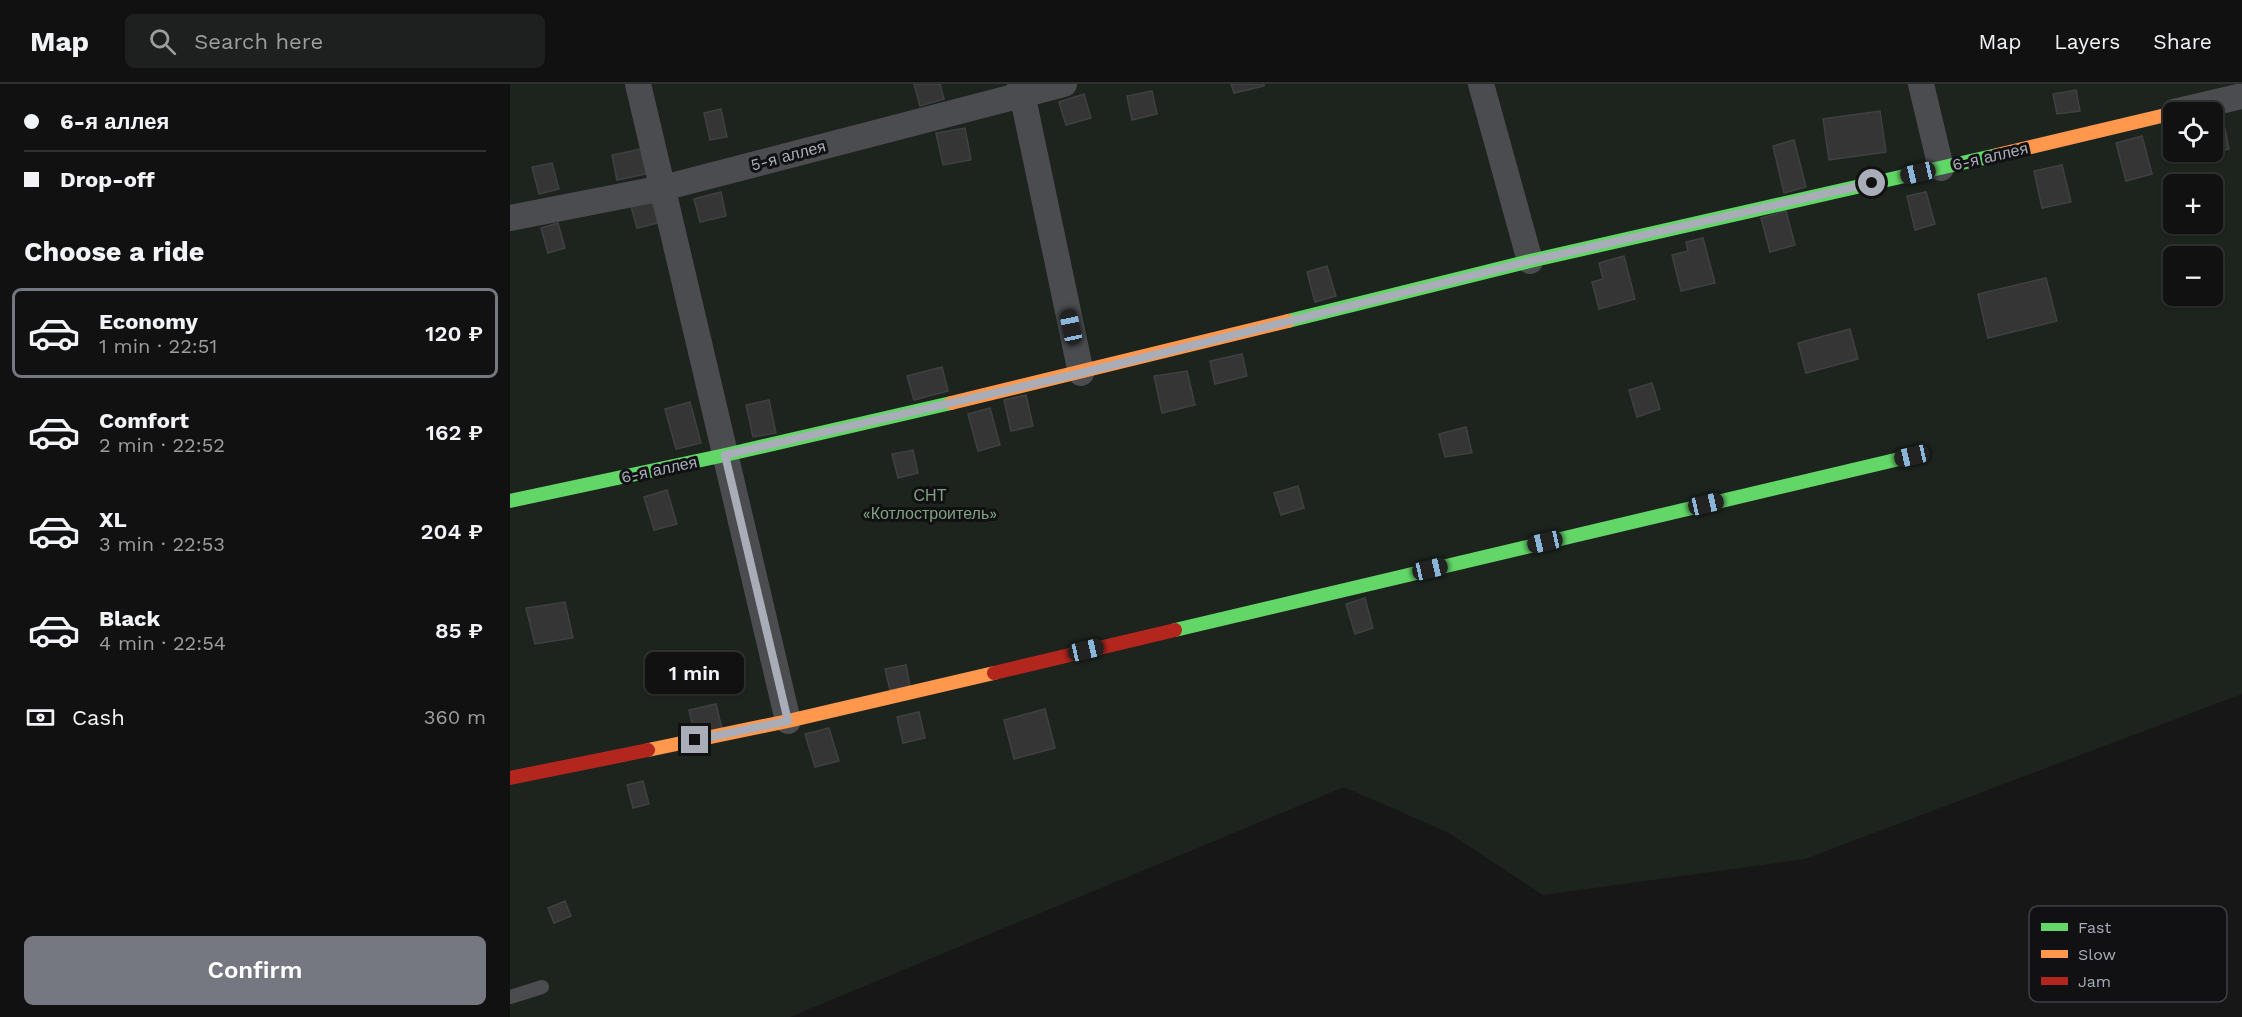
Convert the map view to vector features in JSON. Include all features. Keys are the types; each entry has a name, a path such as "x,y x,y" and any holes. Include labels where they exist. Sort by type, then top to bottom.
{"street":[{"path":"638,84 788,721"},
{"name":"5-я аллея","path":"510,218 663,188 1021,89 1064,84"},
{"path":"1481,84 1530,261"},
{"path":"1921,84 1941,168"},
{"path":"1021,89 1081,373"},
{"name":"6-я аллея","path":"2218,102 2242,96"},
{"name":"6-я аллея","path":"510,501 725,455 1081,373 1530,261 2163,116"},
{"path":"510,778 788,721 1912,456"}],"lane":[{"path":"510,997 542,987"}],"green space":[{"name":"СНТ «Котлостроитель»","path":"510,84 2242,84 2242,694 1805,859 1543,895 1449,833 1344,787 790,1017 510,1017"}],"building":[{"path":"914,84 940,84 944,99 920,106"},
{"path":"1231,84 1264,84 1264,86 1234,93"},
{"path":"2076,90 2080,111 2057,114 2053,94"},
{"path":"1152,91 1157,114 1132,120 1127,96"},
{"path":"1084,94 1091,118 1066,125 1059,102"},
{"path":"721,109 727,137 710,140 704,113"},
{"path":"1880,111 1886,152 1829,160 1823,119"},
{"path":"2223,125 2229,149 2223,150"},
{"path":"965,128 971,160 943,165 936,133"},
{"path":"2142,136 2152,174 2126,181 2116,143"},
{"path":"1794,140 1806,187 1784,193 1773,146"},
{"path":"641,149 646,174 617,180 612,155"},
{"path":"552,163 559,189 539,194 532,167"},
{"path":"2062,165 2071,202 2042,208 2034,171"},
{"path":"721,192 726,216 700,222 694,199"},
{"path":"1926,192 1935,224 1915,230 1907,196"},
{"path":"651,199 658,223 637,228 630,203"},
{"path":"1786,211 1795,245 1770,252 1761,218"},
{"path":"558,223 565,248 548,253 541,228"},
{"path":"1703,238 1715,283 1681,291 1672,255 1688,251 1686,242"},
{"path":"1624,256 1635,299 1599,309 1592,282 1603,279 1599,263"},
{"path":"1327,266 1336,296 1315,302 1307,272"},
{"path":"2046,278 2057,321 1988,338 1978,294"},
{"path":"1850,329 1858,359 1806,373 1798,343"},
{"path":"1242,354 1247,376 1215,384 1210,361"},
{"path":"942,367 948,391 914,400 907,376"},
{"path":"1187,371 1195,405 1162,413 1154,376"},
{"path":"1652,383 1660,409 1637,417 1629,390"},
{"path":"1026,395 1033,426 1011,431 1004,400"},
{"path":"769,400 776,433 753,437 746,405"},
{"path":"690,402 701,443 676,449 665,409"},
{"path":"990,408 1000,445 978,451 968,414"},
{"path":"1466,427 1472,453 1445,457 1439,434"},
{"path":"913,450 918,473 898,478 892,454"},
{"path":"1298,486 1304,508 1281,515 1274,493"},
{"path":"667,490 677,524 654,530 644,497"},
{"path":"1365,598 1373,628 1355,634 1346,604"},
{"path":"565,602 573,638 535,644 526,608"},
{"path":"906,665 910,686 890,690 885,669"},
{"path":"716,704 722,729 695,736 689,710"},
{"path":"1045,709 1055,748 1014,759 1004,720"},
{"path":"919,712 925,738 903,743 897,717"},
{"path":"829,728 839,761 815,767 805,734"},
{"path":"643,781 649,804 633,808 627,785"},
{"path":"565,901 571,916 554,923 548,908"}],"traffic: fast":[{"path":"1288,321 1530,261 1997,155"},
{"path":"510,501 951,403"},
{"path":"1175,630 1912,456"}],"traffic: slow":[{"path":"1997,155 2163,116"},
{"path":"951,403 1288,321"},
{"path":"648,750 788,721 994,673"}],"traffic: jam":[{"path":"994,673 1175,630"},
{"path":"510,778 648,750"}],"route":[{"path":"695,740 788,721 725,455 1081,373 1530,261 1872,183"}]}
